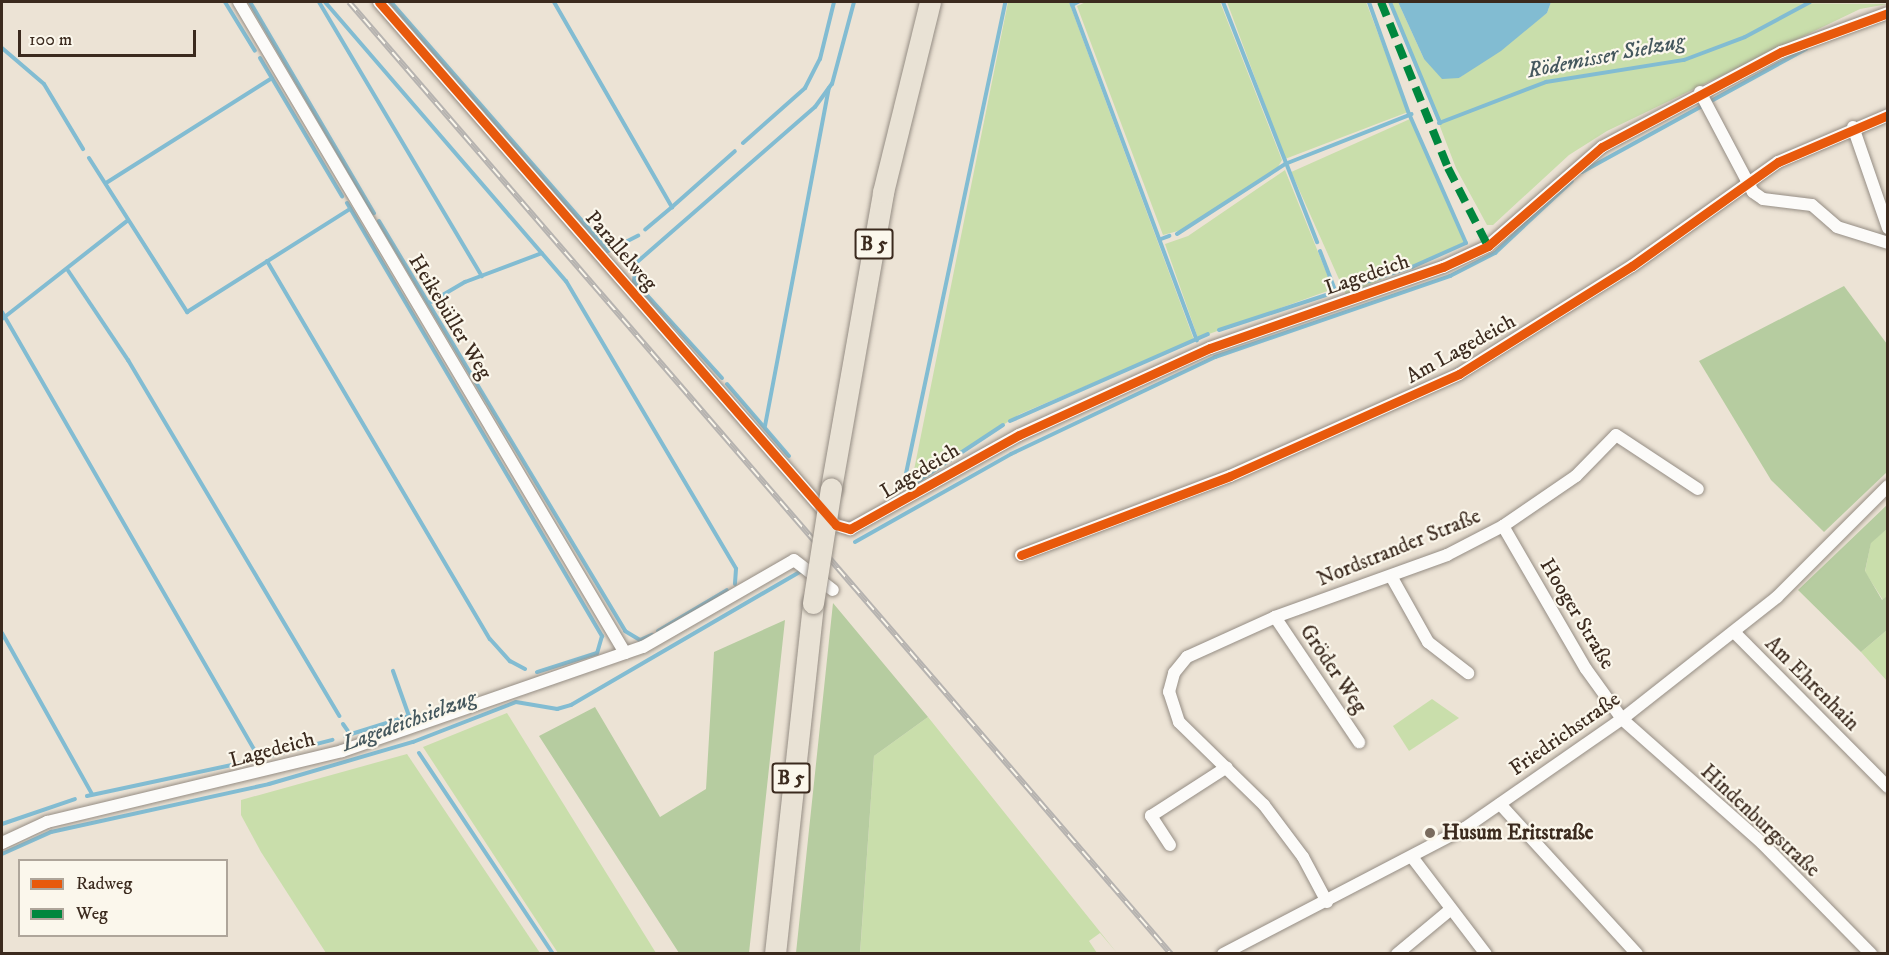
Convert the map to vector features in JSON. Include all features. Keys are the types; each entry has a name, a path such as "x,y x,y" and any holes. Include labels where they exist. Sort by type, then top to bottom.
{"highway":[{"name":"B 5","path":"775,954 813,603 831,489 883,192 930,2"}],"street":[{"name":"Heikebüller Weg","path":"239,2 625,653"},
{"name":"Parallelweg","path":"379,2 836,525"},
{"name":"Lagedeich","path":"836,525 850,529 862,525 1019,435 1210,348 1443,267 1488,246 1602,147 1700,92 1833,30 1887,13"},
{"path":"1700,92 1747,182 1763,199 1812,204 1837,227 1887,243"},
{"name":"Am Lagedeich","path":"1021,555 1230,476 1459,375 1632,266 1747,182 1853,127 1887,115"},
{"path":"1853,127 1877,183 1887,228"},
{"name":"Nordstrander Straße","path":"1227,767 1179,722 1169,692 1174,673 1187,657 1275,616 1391,576 1503,526 1576,476 1616,435 1698,489"},
{"name":"Friedrichstraße","path":"1224,953 1412,857 1500,804 1622,718 1735,633 1887,486"},
{"name":"Hooger Straße","path":"1503,526 1586,669 1622,718"},
{"name":"Lagedeich","path":"2,843 47,822 342,751 625,653 658,640 783,564 802,562 833,590"},
{"path":"1391,576 1428,642 1468,674"},
{"name":"Gröder Weg","path":"1275,616 1359,742"},
{"name":"Am Ehrenhain","path":"1735,633 1887,787"},
{"name":"Hindenburgstraße","path":"1622,718 1762,843 1871,954"},
{"path":"1170,845 1151,816 1227,767 1285,831 1327,902"},
{"path":"1500,804 1637,954"},
{"path":"1412,857 1450,910 1486,954"},
{"path":"1396,954 1450,910"}],"green space":[{"path":"1008,2 1069,2 1194,340 1020,414 911,485"},
{"path":"1086,2 1220,2 1282,160 1278,167 1189,228 1163,235 1077,6"},
{"path":"1227,2 1366,2 1408,112 1285,159"},
{"path":"1392,2 1398,2 1424,59 1459,78 1547,13 1551,2 1888,4 1860,9 1607,131 1569,155 1493,225 1487,225 1456,168"},
{"path":"1410,119 1465,242 1346,295 1291,172"},
{"path":"1285,170 1333,289 1198,338 1165,244 1188,236"},
{"path":"1844,286 1887,344 1887,472 1824,532 1771,480 1699,361"},
{"path":"1887,505 1887,529 1871,543 1865,571 1882,600 1887,596 1887,630 1861,652 1798,590"},
{"path":"1887,529 1887,596 1883,600 1865,572 1871,542"},
{"path":"833,603 928,717 874,756 860,953 796,953"},
{"path":"785,620 749,953 679,953 539,736 595,707 660,817 706,789 714,652"},
{"path":"1887,630 1887,681 1861,652"},
{"path":"1432,699 1459,718 1409,751 1393,726"},
{"path":"507,713 656,953 558,953 423,747"},
{"path":"928,717 1117,953 1100,933 1089,941 1097,953 860,954 874,756"},
{"path":"407,754 540,953 326,953 261,852 241,815 241,800"}],"water":[{"path":"1398,2 1551,2 1547,13 1501,51 1459,78 1442,79 1424,59"}],"waterway":[{"path":"225,2 255,51"},
{"path":"250,2 374,213"},
{"path":"319,2 482,276"},
{"path":"325,2 566,281 736,569 735,584"},
{"path":"391,2 608,251 638,236"},
{"path":"554,2 672,207 645,230"},
{"path":"743,143 805,88 820,59 834,2"},
{"path":"722,378 634,281 636,263 815,107 832,84 854,2"},
{"path":"1003,425 912,485 904,483 1005,2"},
{"path":"1071,2 1197,340"},
{"path":"1072,5 1078,2"},
{"path":"1223,2 1317,242"},
{"path":"1219,330 1412,267 1466,243 1409,114 1369,2"},
{"path":"1390,2 1440,123"},
{"name":"Rödemisser Sielzug","path":"1439,123 1546,82 1684,60 1745,37 1810,2"},
{"path":"2,48 44,84 83,149"},
{"name":"Lagedeichsielzug","path":"1582,172 1806,49"},
{"path":"260,58 342,196"},
{"path":"106,183 272,78"},
{"path":"765,426 829,88"},
{"name":"Rödemisser Sielzug","path":"1177,234 1285,164 1412,114"},
{"path":"672,207 735,151"},
{"path":"89,158 187,312 350,209"},
{"name":"Lagedeichsielzug","path":"855,542 1011,454 1215,357 1450,276 1495,253 1572,181"},
{"path":"347,203 602,636 597,653 537,672"},
{"path":"2,319 127,221"},
{"path":"379,221 625,631 640,640 652,635"},
{"name":"Rödemisser Sielzug","path":"1161,239 1169,236"},
{"path":"1320,251 1335,290"},
{"path":"429,303 465,282 542,253"},
{"path":"267,261 490,639 510,661 525,669"},
{"path":"67,269 128,360 339,716"},
{"path":"2,312 259,758"},
{"path":"1010,421 1208,334"},
{"path":"727,384 789,456"},
{"name":"Lagedeichsielzug","path":"2,854 51,832 269,784 413,742 516,702 557,709 571,705 803,570"},
{"path":"658,631 727,590"},
{"path":"2,633 92,794"},
{"path":"345,736 409,716 393,671"},
{"path":"343,724 350,734"},
{"path":"254,760 332,740"},
{"path":"419,753 553,954"},
{"path":"87,796 245,762"},
{"path":"2,824 75,799"}],"railway":[{"path":"349,2 1171,954"}],"marked path":[{"path":"1381,2 1448,168 1488,246"}],"cycle path":[{"path":"379,2 836,525 850,529 1019,435 1210,348 1443,267 1488,246 1602,147 1781,52 1888,13"},
{"path":"1021,555 1230,476 1459,374 1632,266 1778,162 1888,115"}],"place":[{"name":"Husum Eritstraße","path":"1430,833"}]}
